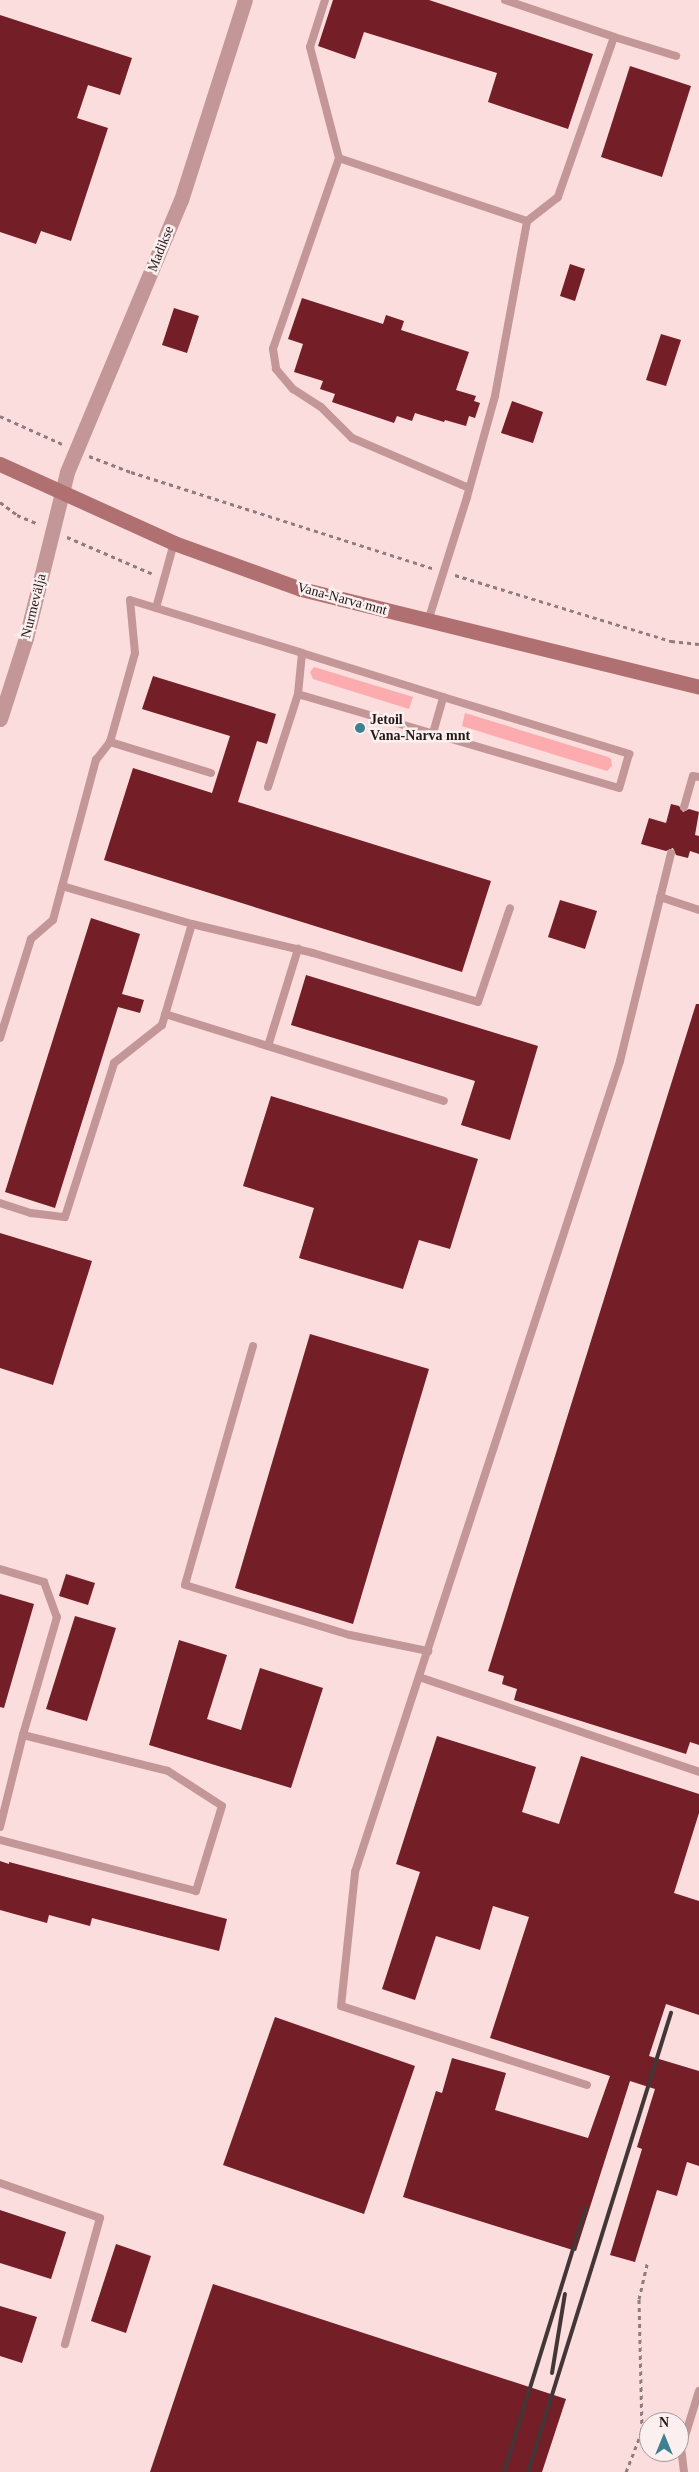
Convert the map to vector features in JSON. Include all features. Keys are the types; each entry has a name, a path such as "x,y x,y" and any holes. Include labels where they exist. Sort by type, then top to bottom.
{"main road":[{"name":"Vana-Narva mnt","path":"0,464 174,543 301,589 699,687"}],"street":[{"name":"Madikse","path":"62,492 76,451 181,200 245,0"},
{"name":"Nurmevälja","path":"0,719 26,638 62,492"}],"lane":[{"path":"324,0 310,47 339,158 273,349 276,369 293,389 321,407 352,438 469,488"},
{"path":"505,0 676,56"},
{"path":"428,621 495,396 527,221 558,197 614,37"},
{"path":"339,158 527,221"},
{"path":"156,608 174,543"},
{"path":"0,1038 31,939 53,920 96,760 110,742 135,653 130,600 629,754 618,788 298,694"},
{"path":"268,787 298,694 302,654"},
{"path":"433,734 443,697"},
{"path":"110,742 211,773"},
{"path":"684,807 693,776 699,777"},
{"path":"587,2085 341,2006 355,1872 620,1061 671,853"},
{"path":"62,886 192,924 298,949 478,1002 510,908"},
{"path":"660,897 699,910"},
{"path":"0,1203 31,1213 66,1217 114,1063 162,1025 192,924"},
{"path":"268,1046 298,949"},
{"path":"165,1014 444,1101"},
{"path":"253,1346 185,1585 350,1635 428,1651"},
{"path":"0,1569 44,1582 57,1616 23,1735 0,1827"},
{"path":"419,1677 699,1772"},
{"path":"0,1840 196,1891 222,1806 168,1771 23,1735"},
{"path":"0,2183 100,2218 65,2344"},
{"path":"684,2472 681,2448 699,2391"}],"path":[{"path":"0,416 76,451 131,472 442,571 671,641 699,644"},
{"path":"0,502 18,515 164,579"},
{"path":"626,2472 642,2431 639,2299 647,2263"}],"shaded area":[{"path":"314,667 413,697 409,709 313,679 310,672"},
{"path":"465,713 608,757 611,759 612,766 607,771 462,726"}],"building":[{"path":"333,0 429,0 593,54 568,129 488,102 497,73 364,32 355,59 318,46"},
{"path":"0,15 132,58 120,95 88,85 77,118 108,128 71,241 41,231 36,244 0,232"},
{"path":"630,66 691,86 662,177 601,157"},
{"path":"570,264 585,269 575,301 560,296"},
{"path":"302,298 383,324 386,315 404,321 401,330 469,352 456,390 476,396 474,401 480,403 475,418 469,416 466,426 445,420 444,422 415,413 412,421 397,416 394,423 332,402 335,394 320,389 323,381 294,372 303,344 288,339"},
{"path":"174,308 199,316 187,353 162,345"},
{"path":"661,334 681,340 666,386 646,380"},
{"path":"512,401 543,412 533,443 501,433"},
{"path":"153,676 276,714 267,744 257,741 238,802 491,881 462,972 104,860 133,768 212,793 230,736 142,709"},
{"path":"671,804 679,806 683,812 689,809 699,812 695,835 699,836 699,854 690,851 688,858 676,855 673,848 666,851 641,844 649,818 666,823"},
{"path":"560,900 597,911 585,949 548,937"},
{"path":"91,918 140,934 122,994 144,1000 140,1013 118,1007 55,1208 5,1192"},
{"path":"306,975 538,1046 510,1140 461,1125 475,1081 291,1025"},
{"path":"696,1004 699,1004 699,1745 690,1742 686,1754 514,1700 517,1689 502,1684 504,1676 488,1671"},
{"path":"271,1096 478,1159 450,1249 419,1240 403,1289 299,1258 314,1208 243,1186"},
{"path":"0,1233 92,1261 53,1385 0,1368"},
{"path":"310,1334 429,1369 353,1624 235,1588"},
{"path":"66,1574 95,1583 88,1605 59,1596"},
{"path":"0,1594 34,1604 4,1708 0,1707"},
{"path":"75,1616 116,1628 87,1721 46,1709"},
{"path":"179,1640 227,1655 207,1719 241,1730 260,1668 323,1688 291,1788 149,1745"},
{"path":"437,1736 536,1767 522,1812 559,1824 581,1756 699,1794 699,1813 674,1893 699,1901 699,2015 666,2004 649,2056 699,2071 699,2166 687,2162 677,2196 657,2190 635,2262 610,2255 642,2149 637,2147 655,2089 630,2081 576,2251 403,2197 436,2091 442,2093 452,2058 506,2073 495,2110 588,2138 610,2076 490,2038 529,1917 493,1906 480,1950 436,1936 415,2000 382,1989 420,1872 396,1864"},
{"path":"0,1861 227,1919 219,1951 92,1918 90,1926 49,1915 47,1923 0,1910"},
{"path":"275,2017 415,2066 364,2214 223,2165"},
{"path":"0,2210 66,2232 51,2279 0,2263"},
{"path":"116,2244 151,2256 126,2333 91,2321"},
{"path":"213,2284 566,2399 542,2472 150,2472"},
{"path":"0,2306 37,2317 22,2363 0,2356"}],"railway":[{"path":"528,2472 671,2013"},
{"path":"504,2472 586,2207"},
{"path":"552,2373 565,2294"}],"place":[{"name":"Jetoil Vana-Narva mnt","path":"360,728"}]}
